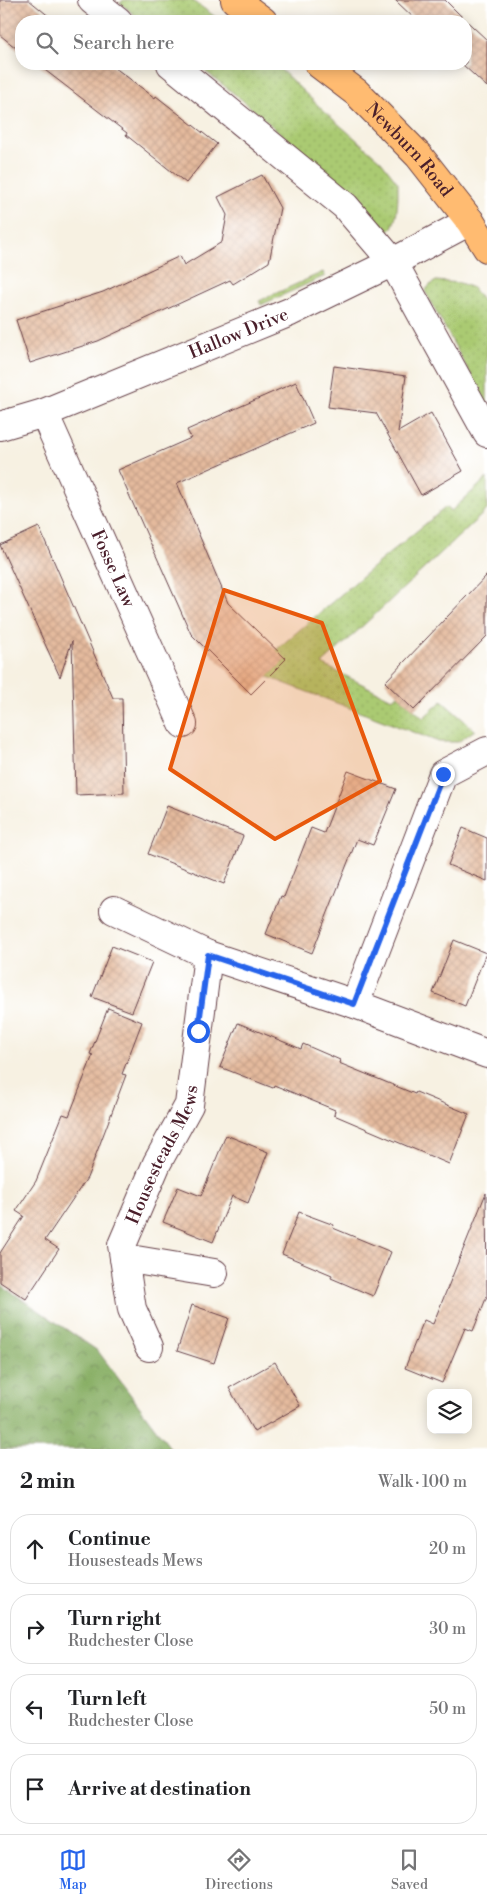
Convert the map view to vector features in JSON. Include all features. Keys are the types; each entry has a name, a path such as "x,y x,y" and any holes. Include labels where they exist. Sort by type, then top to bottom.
{"main road":[{"path":"235,0 255,15"},
{"name":"Newburn Road","path":"327,70 357,93 419,156 470,221 487,248"}],"street":[{"path":"92,0 111,15"},
{"path":"177,70 345,206 393,262 487,433"},
{"name":"Hallow Drive","path":"0,426 44,413 290,312 393,262 470,221"},
{"name":"Fosse Law","path":"44,413 183,724"},
{"path":"354,1004 443,774 487,751"},
{"path":"114,910 208,955 354,1004 487,1054"},
{"name":"Housesteads Mews","path":"149,1347 132,1309 122,1245 157,1163 189,1105 208,955"},
{"path":"124,1258 214,1273"}],"highlighted area":[{"path":"224,590 322,623 380,781 275,839 170,769"}],"green space":[{"path":"123,0 192,0 213,15 135,15 120,3"},
{"path":"204,70 281,70 327,114 381,161 398,183 397,212 390,231 385,234 338,184 241,99"},
{"path":"323,272 325,276 261,305 259,301"},
{"path":"436,281 460,283 473,288 487,307 487,405 425,291"},
{"path":"487,478 487,510 322,664 392,699 398,695 423,718 442,701 475,730 458,742 439,742 268,677 285,660 276,650 446,507 451,511"},
{"path":"0,1284 98,1351 171,1449 0,1449"}],"building":[{"path":"0,0 29,0 47,15 15,15 15,47 0,35"},
{"path":"395,0 445,0 460,15 411,15"},
{"path":"472,26 487,40 487,87 469,70 472,70"},
{"path":"45,70 118,70 155,98 156,96 217,144 186,183 126,135 127,133"},
{"path":"262,175 280,208 269,262 233,284 230,280 98,341 30,363 16,320 103,292 180,256 184,265 222,242 227,215 218,197"},
{"path":"334,366 406,376 398,432 431,413 463,471 421,495 376,413 328,407"},
{"path":"296,382 314,423 177,483 228,603 286,659 251,694 191,634 118,470 191,438 187,430"},
{"path":"39,527 113,698 122,698 124,793 76,795 72,641 60,677 0,545"},
{"path":"487,575 487,636 414,710 385,682"},
{"path":"348,771 396,789 373,845 357,839 312,953 266,934 281,896 284,897 311,828 324,833"},
{"path":"167,806 243,836 224,884 148,854"},
{"path":"463,828 487,838 487,881 448,865"},
{"path":"454,940 486,953 465,1006 433,993"},
{"path":"112,946 152,962 132,1012 92,997"},
{"path":"108,1008 142,1022 122,1074 126,1075 87,1178 45,1240 59,1249 26,1299 0,1282 0,1253 24,1216 16,1211 36,1181 63,1114 69,1116 93,1055 90,1054"},
{"path":"238,1023 301,1049 303,1044 340,1060 339,1063 469,1114 449,1164 334,1115 335,1110 274,1085 273,1088 220,1067"},
{"path":"226,1135 268,1152 248,1203 232,1196 213,1242 163,1222 178,1187 201,1196"},
{"path":"486,1193 487,1296 473,1331 465,1328 442,1383 405,1368 424,1320 433,1324"},
{"path":"299,1212 334,1225 333,1228 391,1252 373,1296 331,1278 332,1275 282,1254"},
{"path":"192,1305 229,1318 214,1363 177,1351"},
{"path":"275,1362 300,1406 254,1432 229,1388"}],"route":[{"path":"198,1031 208,955 354,1004 443,774"}]}
